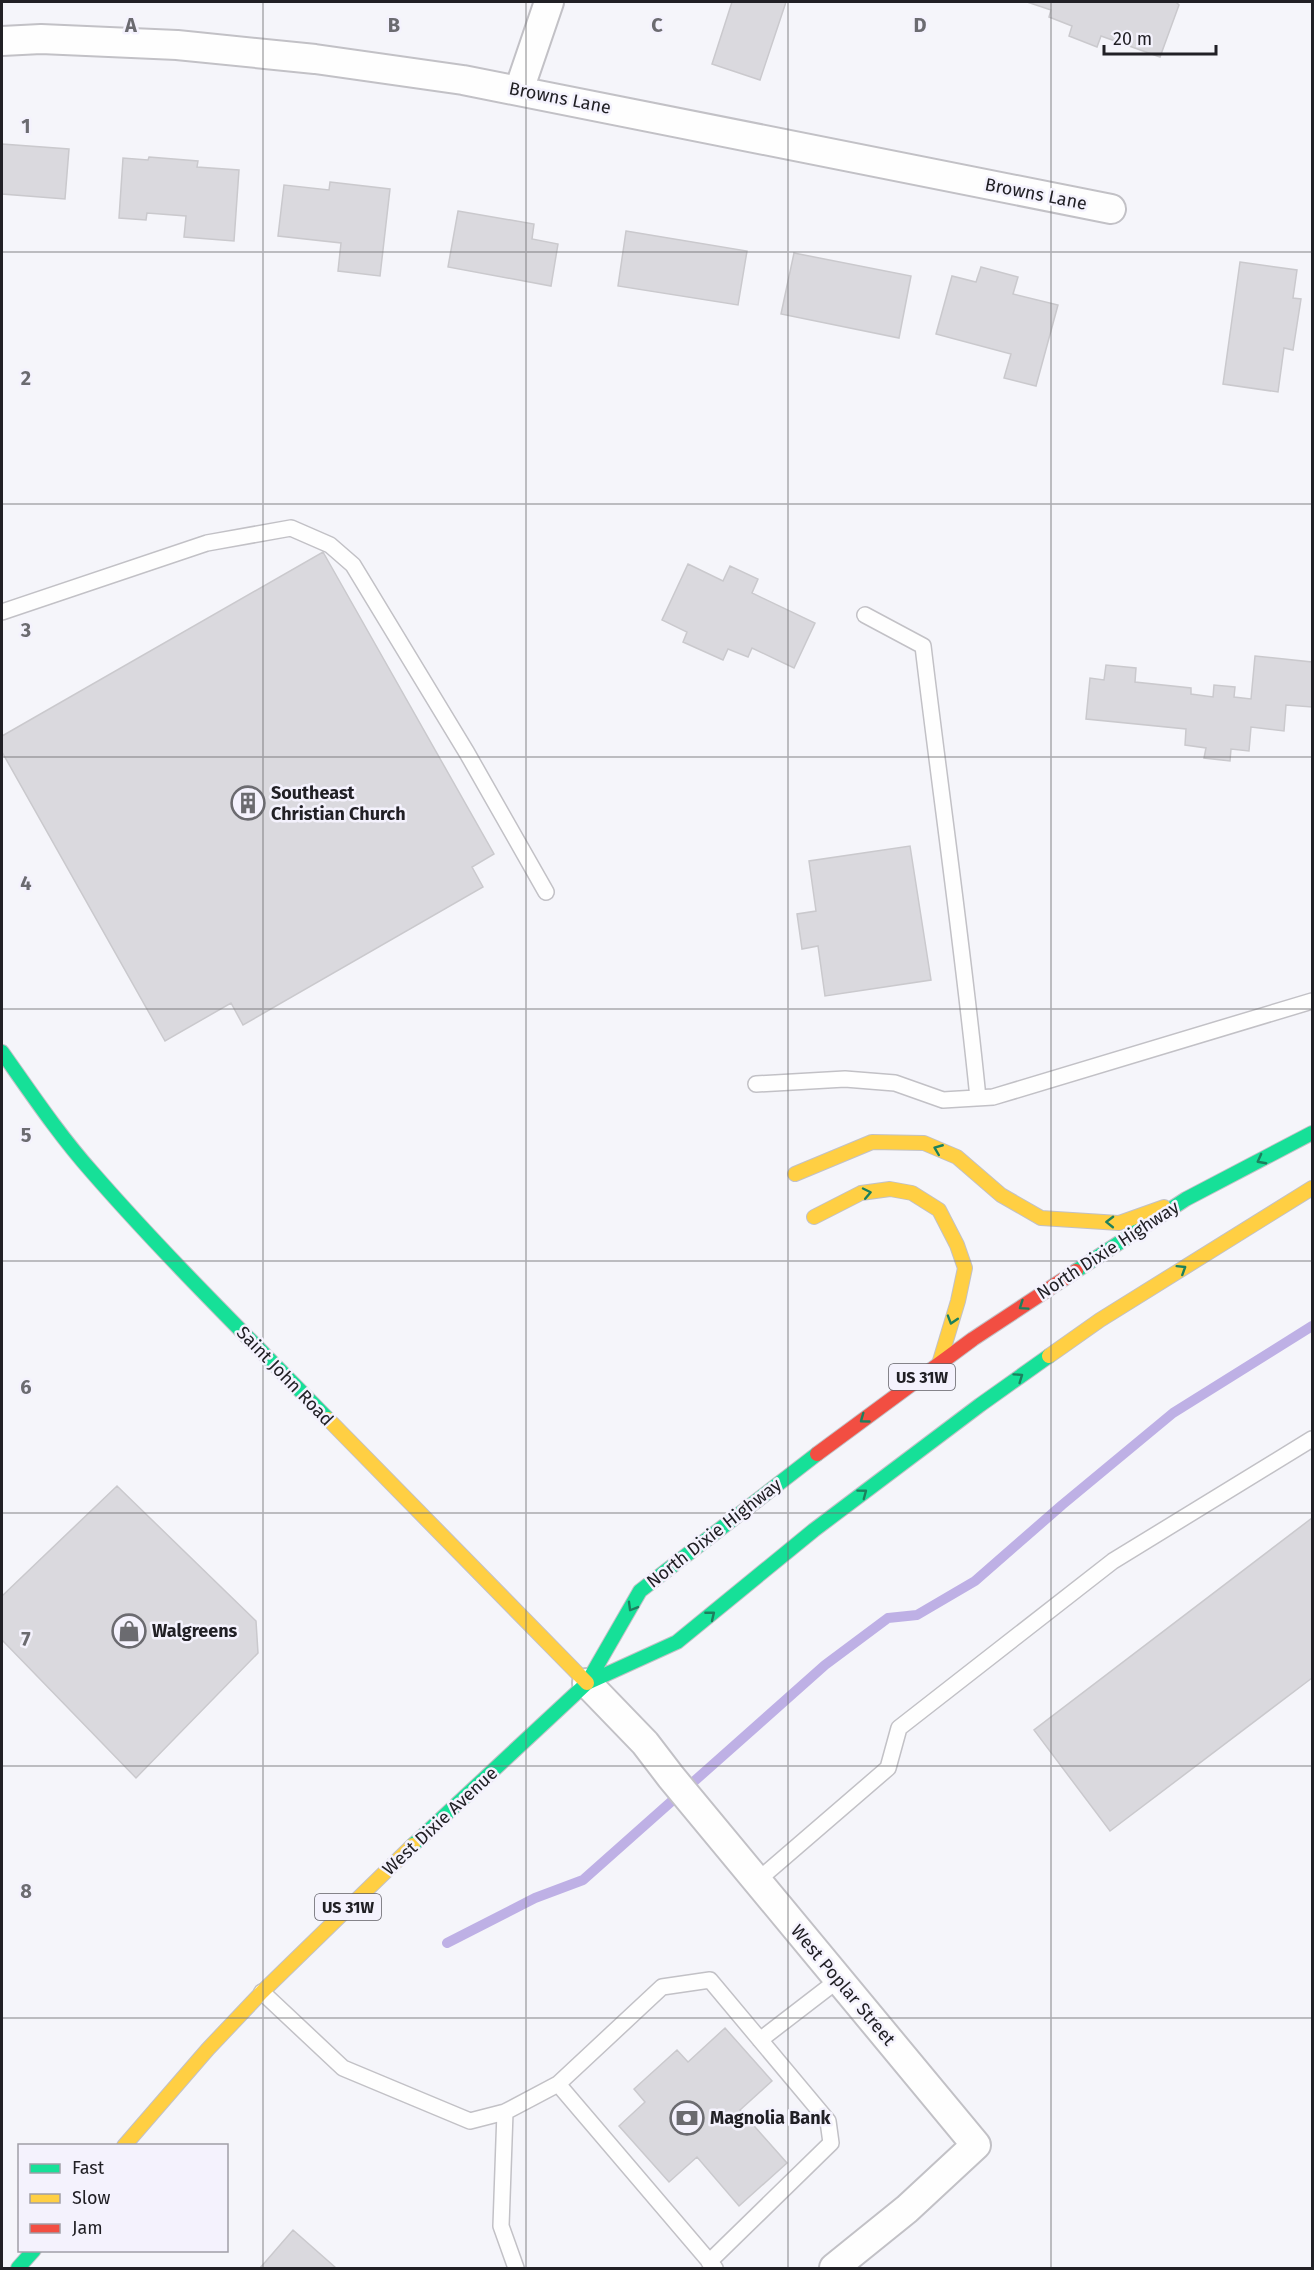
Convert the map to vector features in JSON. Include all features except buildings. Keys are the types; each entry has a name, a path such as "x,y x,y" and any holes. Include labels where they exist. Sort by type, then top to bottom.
{"main road":[{"name":"Saint John Road","path":"2,1052 91,1171 173,1261 587,1683"},
{"name":"North Dixie Highway","path":"587,1683 640,1592 768,1490 939,1364 1046,1290 1186,1199 1312,1133"},
{"path":"795,1174 872,1142 924,1143 957,1156 1001,1195 1041,1218 1119,1222 1186,1199"},
{"name":"US 31W","path":"587,1683 677,1642 814,1530 980,1405 1100,1320 1312,1188"},
{"path":"814,1217 861,1193 890,1189 912,1192 939,1210 957,1245 965,1268 958,1301 939,1364"},
{"name":"West Dixie Avenue","path":"125,2144 208,2049 262,1992 382,1874 587,1683"},
{"path":"18,2268 32,2252"}],"street":[{"path":"519,90 549,2"},
{"name":"Browns Lane","path":"2,41 41,39 177,45 315,59 463,80 1111,209"},
{"name":"West Poplar Street","path":"587,1683 645,1743 976,2145 907,2209 834,2268"}],"lane":[{"path":"2,612 207,543 291,528 330,545 353,565 467,753 546,892"},
{"path":"865,615 923,646 950,869 968,990 978,1098"},
{"path":"756,1084 845,1079 895,1083 943,1100 993,1097 1312,1001"},
{"path":"757,1881 888,1768 899,1728 1113,1562 1312,1439"},
{"path":"262,1992 343,2068 470,2121 505,2112 558,2084 662,1987 710,1980 828,2121 831,2143 712,2265 558,2084"},
{"path":"760,2040 838,1980"},
{"path":"505,2112 501,2226 516,2268"}],"waterway":[{"path":"447,1943 535,1898 583,1880 825,1665 888,1618 917,1615 975,1581 1173,1413 1312,1326"}],"traffic: fast":[{"path":"2,1052 57,1129 120,1204 328,1419"},
{"path":"1076,1271 1186,1199 1312,1133"},
{"path":"587,1683 677,1642 814,1530 1049,1356"},
{"path":"413,1845 587,1683 640,1591 817,1454"},
{"path":"18,2268 32,2252"}],"traffic: slow":[{"path":"795,1174 872,1142 924,1143 957,1157 1001,1195 1041,1218 1119,1223 1164,1207"},
{"path":"1049,1356 1100,1320 1312,1188"},
{"path":"814,1217 861,1193 890,1189 912,1193 939,1210 957,1245 965,1268 958,1301 939,1364"},
{"path":"328,1419 587,1683"},
{"path":"126,2144 208,2049 262,1992 413,1845"}],"traffic: jam":[{"path":"817,1454 973,1339 1076,1271"}],"place":[{"name":"Southeast Christian Church","path":"248,803"},
{"name":"Walgreens","path":"129,1631"},
{"name":"Magnolia Bank","path":"687,2118"}]}
